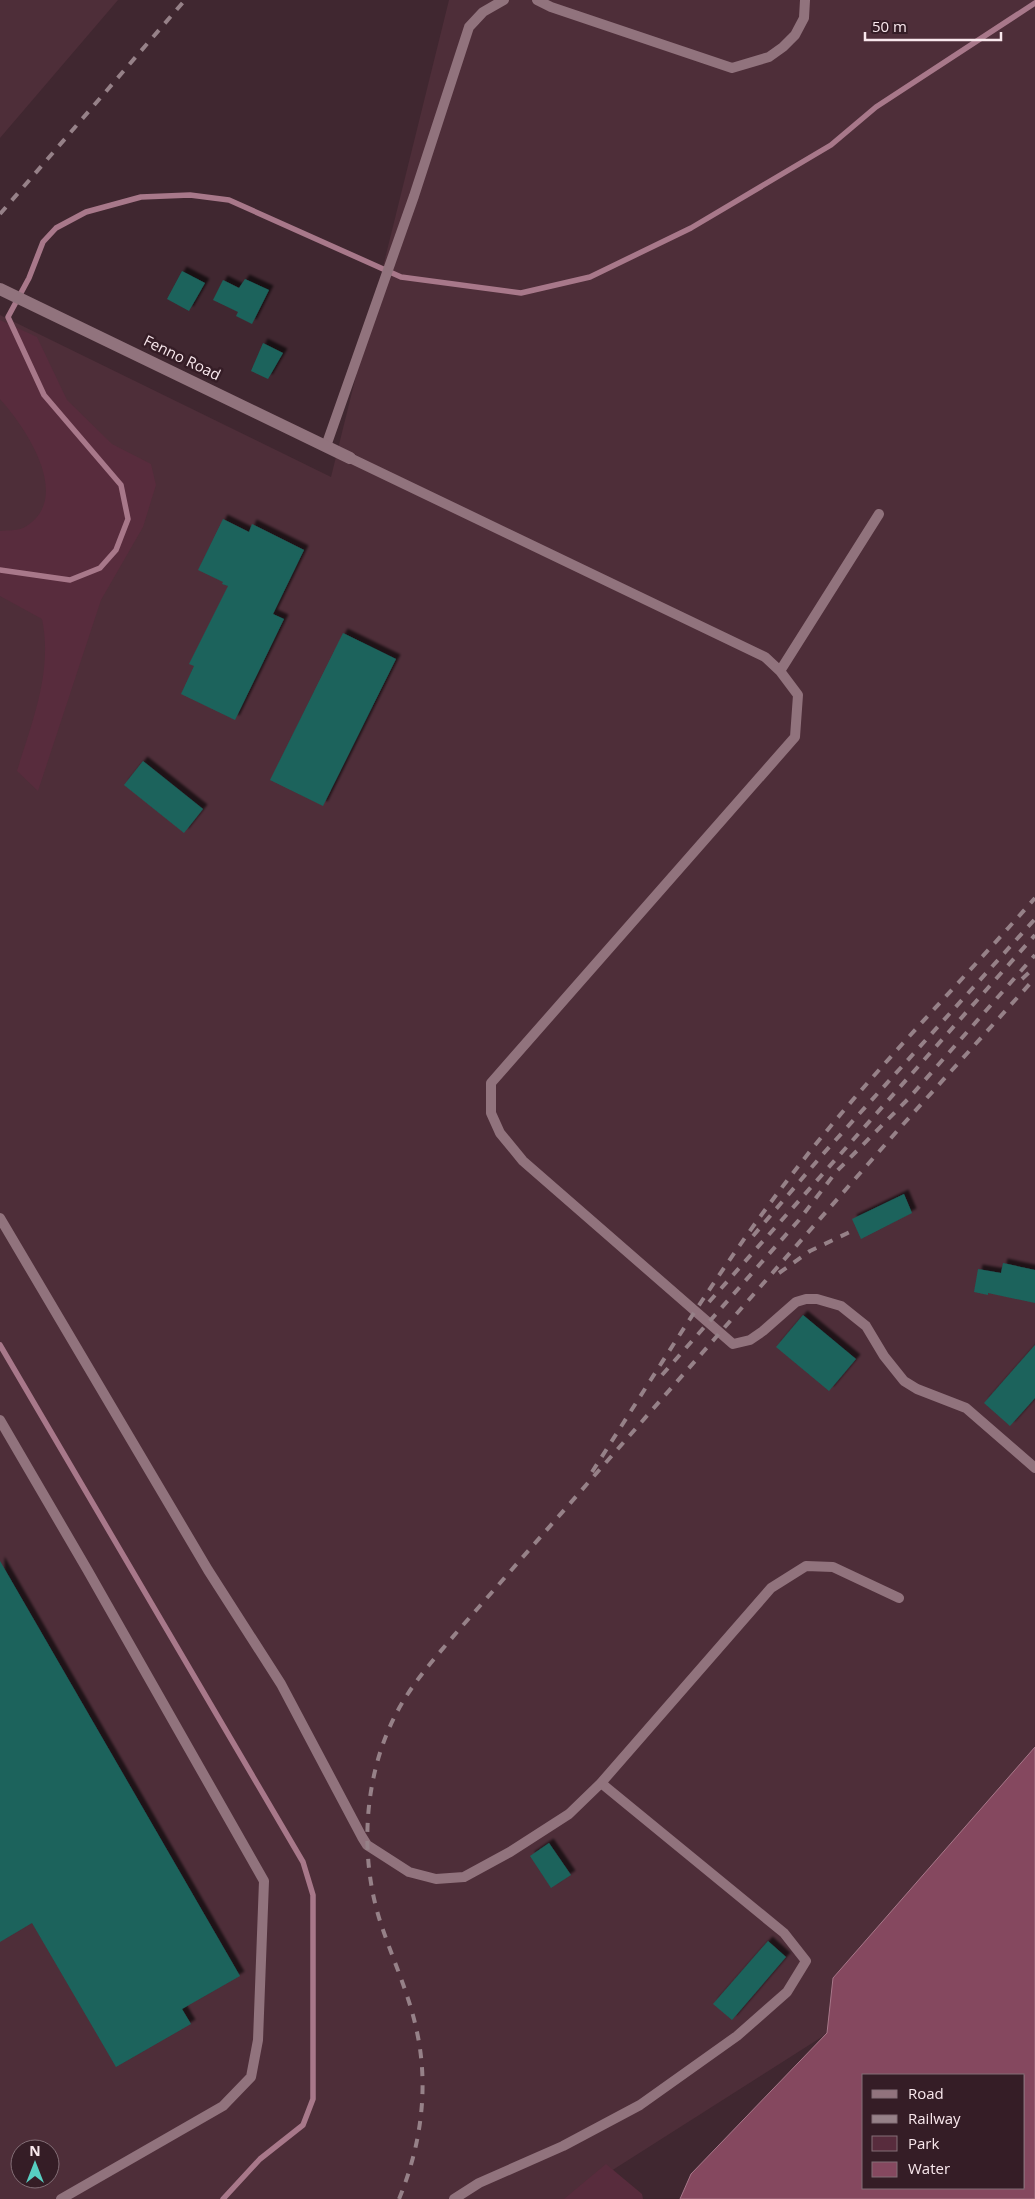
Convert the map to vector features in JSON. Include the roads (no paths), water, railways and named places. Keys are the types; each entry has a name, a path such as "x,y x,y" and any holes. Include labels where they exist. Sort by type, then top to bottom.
{"street":[{"name":"Fenno Road","path":"0,289 350,458"}],"lane":[{"path":"326,446 414,196 469,27 483,12 504,0"},
{"path":"536,0 732,68 769,57 783,47 795,35 804,18 805,0"},
{"path":"350,458 765,657 780,671 798,695 795,737 491,1083 491,1113 500,1133 523,1161 733,1344 750,1340 764,1331 796,1302 806,1299 817,1299 841,1306 866,1326 884,1356 904,1381 917,1389 966,1408 1035,1468"},
{"path":"780,671 879,514"},
{"path":"0,1218 208,1570 281,1684 367,1845 409,1872 436,1879 464,1877 510,1852 570,1814 601,1783 771,1588 806,1566 833,1567 900,1598"},
{"path":"0,1420 264,1880 258,2040 251,2077 223,2106 61,2199"},
{"path":"454,2199 479,2183 563,2146 640,2105 737,2036 787,1992 806,1961 784,1933 601,1783"}],"water":[{"path":"1035,1747 1035,2199 680,2199 691,2174 827,2033 833,1978"}],"waterway":[{"path":"0,570 70,580 100,568 116,550 128,519 121,485 44,395 8,317 29,278 43,242 56,228 86,212 141,197 190,195 229,200 401,277 521,293 590,277 691,228 831,145 876,107 1035,3"},
{"path":"0,1345 303,1862 313,1895 313,2099 303,2125 260,2159 223,2199"}],"railway":[{"path":"0,214 185,0"},
{"path":"592,1472 714,1283 793,1173 851,1102 1035,898"},
{"path":"753,1236 823,1154 1035,919"},
{"path":"709,1302 1035,935"},
{"path":"662,1375 799,1220 836,1172 909,1098 1035,955"},
{"path":"1022,979 1035,967"},
{"path":"399,2199 407,2179 418,2138 422,2095 421,2053 410,2003 380,1921 373,1896 367,1843 371,1789 385,1738 396,1714 417,1681 457,1632 898,1130 1035,978"},
{"path":"779,1273 810,1251 856,1229"}]}
